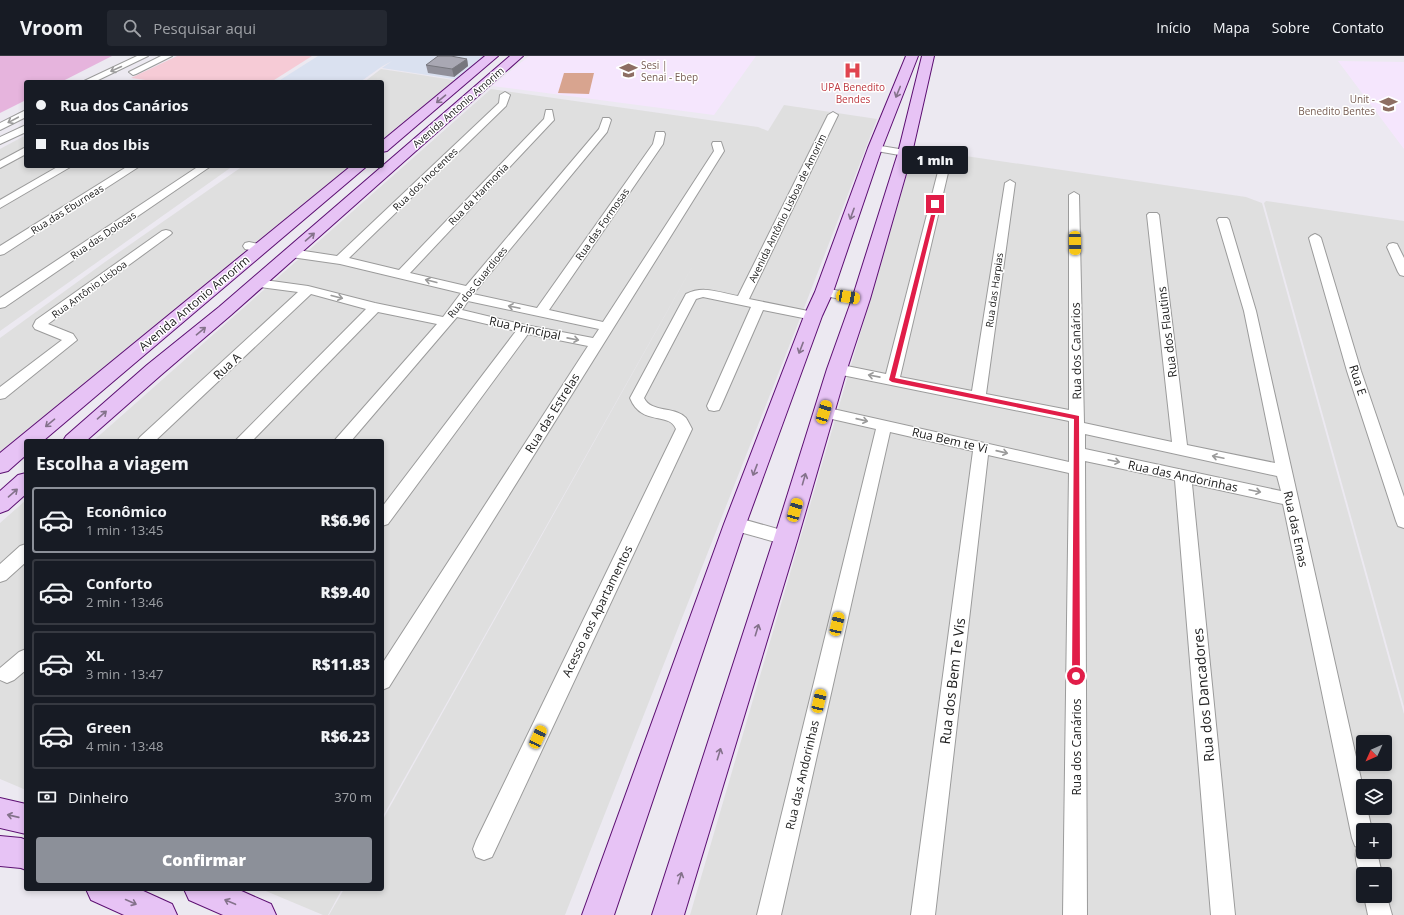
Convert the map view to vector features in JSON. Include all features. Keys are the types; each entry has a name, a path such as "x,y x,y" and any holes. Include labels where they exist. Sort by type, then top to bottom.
{"street":[{"path":"91,80 144,56"},
{"path":"123,76 168,56"},
{"name":"Avenida Antonio Amorim","path":"384,146 492,56"},
{"name":"Avenida Antonio Amorim","path":"74,439 257,283 517,56"},
{"path":"598,915 735,524 813,316 824,292 875,148 912,56"},
{"path":"668,915 786,538 837,369 861,299 905,153 928,56"},
{"path":"459,84 480,88"},
{"name":"Rua dos Inocentes","path":"340,260 503,104 505,95"},
{"name":"Rua da Harmonia","path":"402,274 549,120 549,112"},
{"path":"0,127 24,114"},
{"name":"Avenida Antônio Lisboa de Amorim","path":"742,301 832,114"},
{"name":"Rua dos Guardioes","path":"344,439 450,317 467,294 604,130 606,120"},
{"path":"0,141 24,129"},
{"name":"Rua das Formosas","path":"540,313 658,144 660,134"},
{"name":"Rua das Estrelas","path":"384,678 719,151 717,144"},
{"path":"875,148 905,153"},
{"path":"0,165 24,151"},
{"path":"892,380 946,160"},
{"path":"0,205 64,168"},
{"name":"Rua das Eburneas","path":"0,251 132,168"},
{"name":"Rua das Dolosas","path":"0,304 203,168"},
{"name":"Avenida Antonio Amorim","path":"31,439 124,362 254,247 326,194 358,168"},
{"name":"Rua das Harpias","path":"978,397 1010,183"},
{"path":"326,194 353,199"},
{"name":"Rua dos Canários","path":"1074,195 1077,422 1075,915"},
{"name":"Rua dos Flautins","path":"1153,215 1180,449"},
{"name":"Rua das Emas","path":"1223,220 1250,311 1289,499 1360,823"},
{"name":"Rua Antônio Lisboa","path":"0,394 70,340 68,336 42,328 40,325 166,233"},
{"name":"Rua E","path":"1315,238 1354,371 1400,495 1404,522"},
{"path":"1394,247 1404,272"},
{"path":"291,253 340,260 402,274 467,294"},
{"path":"257,283 308,290 375,307 450,317"},
{"name":"Rua A","path":"147,439 308,290"},
{"path":"824,292 861,299"},
{"name":"Acesso aos Apartamentos","path":"484,849 684,428 680,420 675,417 644,409 639,406 637,398 694,294 703,293 742,301"},
{"name":"Rua Principal","path":"467,294 540,313 607,328"},
{"path":"742,301 813,316"},
{"path":"714,406 758,304"},
{"path":"245,439 375,307"},
{"name":"Rua Principal","path":"450,317 525,329 596,344"},
{"path":"384,516 525,329"},
{"path":"124,362 154,370"},
{"path":"837,369 978,397 1180,449 1283,471"},
{"name":"Rua Bem te Vi","path":"824,412 981,447 1076,461"},
{"name":"Rua das Andorinhas","path":"769,915 884,425"},
{"path":"0,465 24,445"},
{"name":"Rua dos Bem Te Vis","path":"923,915 981,447"},
{"name":"Rua das Andorinhas","path":"1076,461 1183,476 1289,499"},
{"name":"Rua dos Dancadores","path":"1183,476 1223,915"},
{"path":"0,504 24,484"},
{"path":"735,524 786,538"},
{"path":"0,575 24,553"},
{"path":"7,674 24,660"},
{"path":"0,813 24,819"},
{"path":"0,851 24,854"},
{"path":"107,891 161,915"},
{"path":"205,891 260,915"},
{"path":"1377,903 1380,915"}],"shaded area":[{"path":"0,56 112,56 65,80 24,80 24,101 0,113"},
{"path":"177,56 312,56 274,80 146,80 131,78"},
{"path":"318,56 489,56 460,80 382,68 392,61 363,80 280,80"},
{"name":"Sesi | Senai - Ebep","path":"529,56 756,56 714,115 492,86"},
{"name":"Unit - Benedito Bentes","path":"1338,61 1404,62 1404,149"},
{"path":"381,69 459,81 384,145 384,80 367,80"},
{"path":"564,73 594,73 589,94 558,93"},
{"path":"491,89 758,127 768,131 784,105 877,119 565,915 329,915 343,891 384,891 384,817 696,260 384,814 384,439 95,439"},
{"path":"24,136 24,168 230,168 0,331 0,149"},
{"path":"918,149 1246,197 1262,203 1404,714 1404,915 690,915 914,150"},
{"path":"240,168 358,168 238,258 0,452 0,338 105,262"},
{"path":"1266,201 1404,221 1404,707 1264,203"},
{"path":"24,502 24,789 0,779 0,523"},
{"path":"266,891 341,891 328,915 323,915"}],"building":[{"path":"438,56 451,56 467,59 452,69 426,65"}],"place":[{"name":"UPA Benedito Bendes","path":"853,70"},
{"name":"Sesi | Senai - Ebep","path":"628,71"},
{"name":"Unit - Benedito Bentes","path":"1388,105"}],"route":[{"path":"935,204 892,380 1077,417 1076,676"}]}
